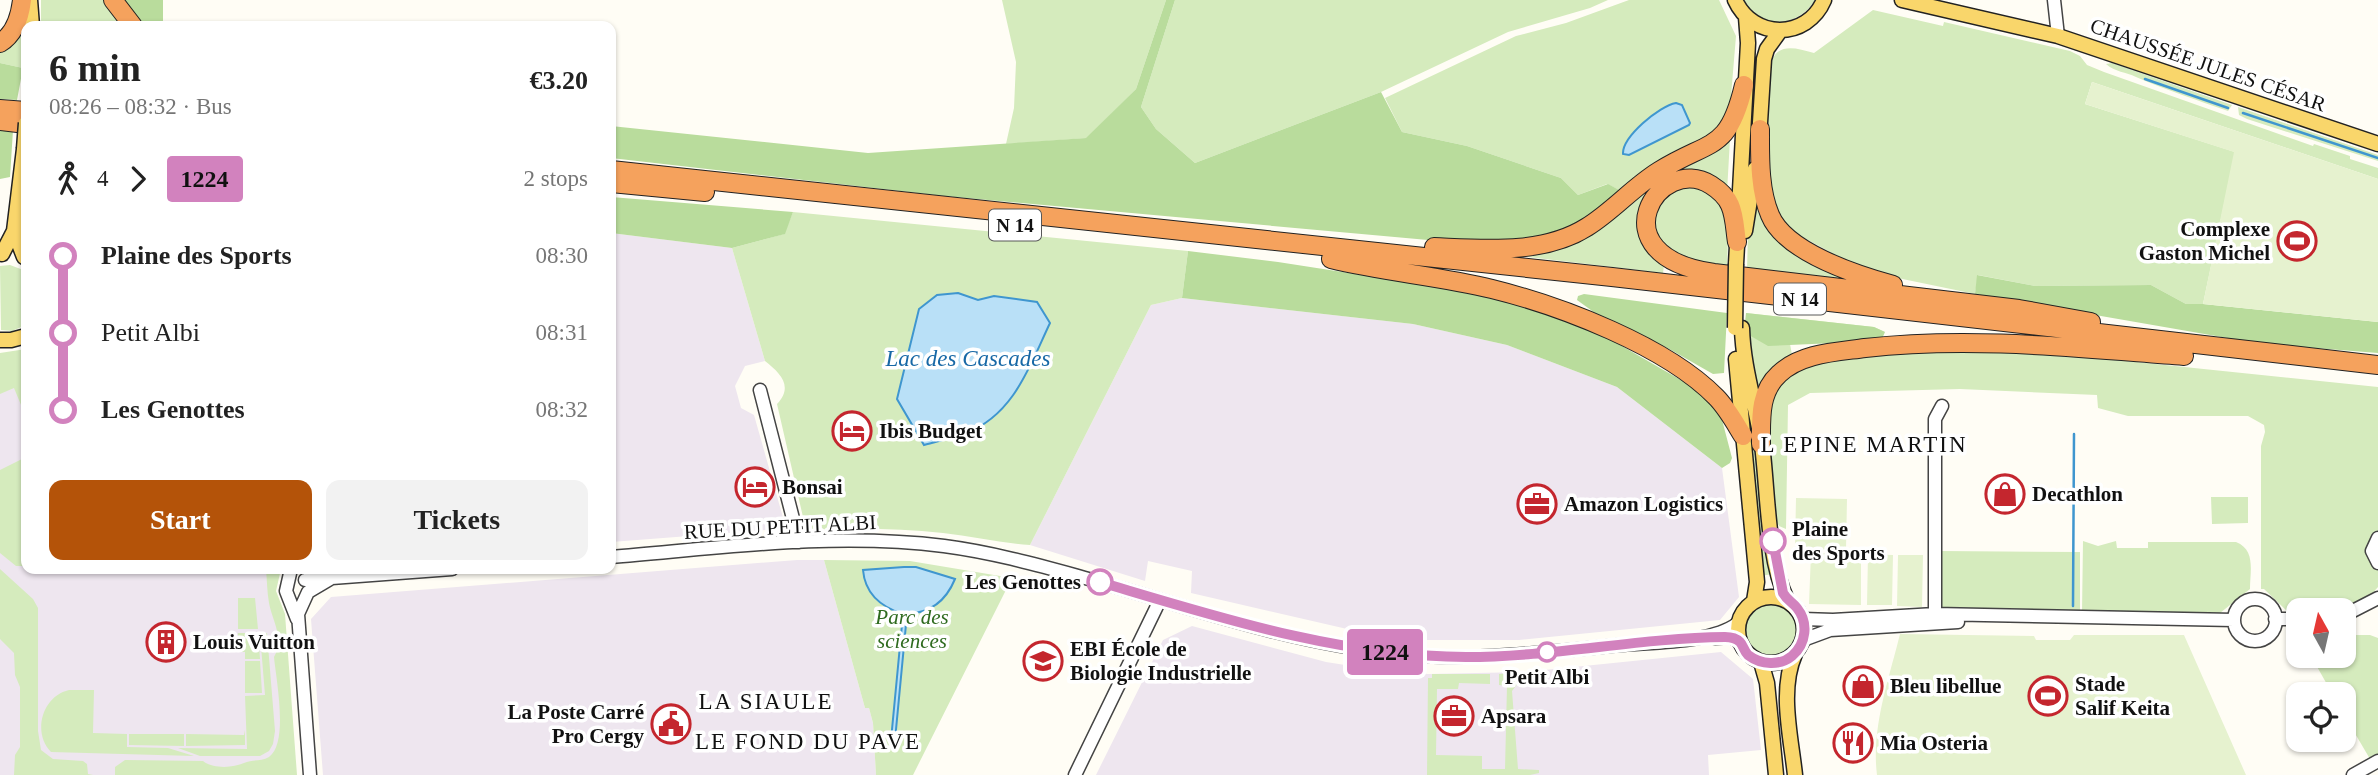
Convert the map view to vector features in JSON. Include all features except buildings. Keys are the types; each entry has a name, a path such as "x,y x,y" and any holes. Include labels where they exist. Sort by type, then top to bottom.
{"highway":[{"path":"0,43 9,36 18,22 22,0"},
{"path":"113,0 130,21"},
{"path":"1335,253 1378,246 1510,248 1573,235 1594,222 1650,176 1702,150 1724,135 1733,122 1744,85"},
{"path":"0,109 21,111"},
{"path":"0,121 21,123"},
{"path":"1760,130 1766,205 1771,219 1789,238 1815,255 1861,276 1965,302"},
{"name":"N 14","path":"616,171 2378,377"},
{"path":"1737,242 1730,205 1720,191 1707,183 1687,179 1670,184 1658,193 1649,206 1646,225 1655,248 1668,260 1688,268 2019,309 2260,353"},
{"name":"N 14","path":"616,183 1335,253 1612,276 2378,365"},
{"path":"1335,253 1375,270 1493,289 1586,321 1684,371 1718,399 1743,436"},
{"path":"1761,443 1763,401 1774,379 1801,360 1835,352 1911,344 1990,342 2215,358"}],"main road":[{"path":"30,0 32,21"},
{"path":"1735,0 1746,17 1761,27 1780,31 1805,23 1816,15 1826,1"},
{"name":"CHAUSSÉE JULES CÉSAR","path":"1902,0 2058,36 2378,144"},
{"path":"1740,264 1737,242 1748,43 1746,17"},
{"path":"1754,601 1757,582 1737,379 1740,264 1760,130 1764,59 1767,49 1780,31"},
{"path":"21,174 14,231 1,254 21,256"},
{"path":"14,231 21,248"},
{"path":"1739,328 1761,443 1779,580 1787,600"},
{"path":"0,340 21,337"},
{"path":"1795,653 1781,662 1761,662 1748,654 1740,642 1738,623 1744,611 1754,601 1772,596 1787,600 1796,607 1803,619 1803,640 1789,669 1787,688 1795,775"},
{"path":"1761,662 1767,683 1776,775"}],"street":[{"path":"2054,0 2058,36"},
{"path":"760,390 799,542"},
{"path":"1935,619 1935,419 1942,406"},
{"path":"2378,538 2372,551 2378,563"},
{"name":"RUE DU PETIT ALBI","path":"616,556 835,540 898,542 982,552 1302,637 1397,654 1493,656 1694,638 1731,637 1740,642"},
{"path":"299,581 391,574"},
{"path":"298,622 289,597 297,600 299,581"},
{"path":"299,581 298,622 310,775"},
{"path":"2356,609 2377,597"},
{"path":"2254,599 2271,607 2275,619 2271,633 2257,640 2250,640 2238,633 2234,620 2242,603 2254,599"},
{"path":"1075,775 1160,600"},
{"path":"1803,619 2025,617 2234,620"},
{"path":"1803,640 1830,630 1935,619"},
{"path":"2275,619 2286,619"},
{"name":"RUE DU PETIT ALBI","path":"1694,638 1726,630 1738,623"},
{"path":"2353,775 2378,761"}],"shaded area":[{"path":"616,234 732,248 765,361 745,366 735,386 741,408 754,415 784,521 779,529 616,542"},
{"path":"1182,298 1413,324 1507,345 1617,387 1722,468 1739,597 1720,620 1519,640 1395,640 1191,593 1192,571 1148,561 1145,581 1030,545 1151,305"},
{"path":"21,360 21,574 269,574 278,614 291,775 0,775 0,370"},
{"path":"824,560 865,708 869,708 873,723 876,775 323,775 311,619 331,597"},
{"path":"1192,626 1326,662 1428,674 1525,672 1721,652 1753,679 1761,750 1708,755 1709,775 1096,775 1163,640"}],"green space":[{"path":"41,0 108,0 125,21 41,21"},
{"path":"124,0 163,0 163,21 140,21"},
{"path":"1002,0 1166,0 1136,89 1087,138 1006,144 1014,108 1016,62"},
{"path":"1166,0 1175,0 1141,107 1156,129 1195,163 1381,92 1402,132 1467,146 1561,178 1578,195 1608,184 1621,191 1570,228 1550,234 1528,239 1428,240 944,196 616,159 616,127 868,153 1086,138 1136,89"},
{"path":"1175,0 1608,0 1590,8 1508,32 1381,92 1195,163 1156,129 1141,107"},
{"path":"1629,0 1719,0 1736,36 1730,108 1719,128 1621,191 1607,184 1578,195 1561,178 1467,146 1402,132 1385,98 1516,36 1566,23"},
{"path":"1743,0 1815,0 1799,16 1779,22 1759,17"},
{"path":"1873,10 1943,26 1944,22 2070,51 2080,56 2087,65 2104,72 2313,146 2314,144 2350,156 2350,159 2378,168 2378,179 2092,82 2085,104 2235,152 2203,304 2186,304 2151,285 2035,286 1978,275 1975,294 1860,268 1791,231 1778,214 1764,164 1769,70 1775,55 1791,48 1814,53"},
{"path":"21,27 21,68 0,63 0,48"},
{"path":"0,63 21,68 17,100 0,99"},
{"path":"2112,63 2232,105 2228,111 2193,99 2106,64"},
{"name":"Complexe Gaston Michel","path":"2092,82 2378,179 2378,322 2203,304 2234,152 2085,104"},
{"path":"2238,107 2378,155 2378,161 2247,119 2239,115"},
{"path":"0,129 13,130 10,177 0,179"},
{"path":"1730,139 1727,192 1674,175 1642,238 1651,257 1664,265 1663,273 1512,255 1639,190"},
{"path":"1678,188 1695,188 1714,196 1724,210 1728,237 1727,270 1672,255 1654,229 1657,205"},
{"path":"1756,193 1765,216 1871,283 1747,271 1748,232"},
{"path":"616,197 793,212 785,234 732,248 616,234"},
{"path":"793,212 1188,251 1182,298 1151,305 1030,545 909,530 806,530 777,404 785,386 776,370 765,361 732,248 784,234"},
{"path":"1188,251 1452,289 1506,300 1571,322 1608,338 1693,387 1720,412 1732,458 1730,463 1722,468 1617,387 1507,345 1413,324 1182,298"},
{"path":"10,265 21,269 21,327 12,331 1,330 0,266"},
{"path":"1977,275 2035,286 2151,285 2186,304 2378,322 2378,353 2262,344 1975,294"},
{"path":"1584,294 1727,313 1724,373 1713,374 1595,313 1577,300 1578,296"},
{"path":"1746,313 1874,327 1885,332 1790,344 1793,360 1764,388 1757,390 1754,389"},
{"path":"1746,313 1874,327 1885,332 1881,341 1768,346 1749,335 1745,322"},
{"path":"21,350 21,405 14,388 0,394 0,353"},
{"path":"1920,350 2059,354 2378,387 2378,535 2370,552 2378,571 2378,587 2370,596 2356,604 2356,598 2286,598 2286,610 2261,589 2261,446 2264,425 2248,416 2128,416 2098,408 2097,395 1960,389 1810,393 1788,405 1786,529 1779,526 1774,516 1765,420 1771,391 1804,364"},
{"path":"1742,377 1753,413 1773,574 1760,576"},
{"path":"21,460 21,566 16,566 0,553 0,470"},
{"path":"2211,497 2248,497 2248,523 2212,524"},
{"path":"1796,498 1847,499 1846,550 1795,549"},
{"path":"2083,541 2098,546 2116,541 2117,548 2148,548 2148,542 2236,542 2247,550 2249,556 2250,589 2220,613 2082,613"},
{"path":"1940,551 2080,552 2080,613 1946,612 1941,608"},
{"path":"1811,553 1861,554 1861,605 1809,604"},
{"path":"1868,554 1893,555 1892,605 1867,605"},
{"path":"1898,555 1923,555 1922,607 1897,606"},
{"name":"Parc des sciences","path":"824,560 910,561 1012,578 913,775 876,775 873,723 869,708 865,708"},
{"path":"0,569 33,599 38,608 38,731 41,750 53,759 83,761 87,764 88,774 93,775 14,775 15,755 20,747 20,687 15,675 14,653 0,639"},
{"path":"266,574 280,574 276,591 285,614 297,775 115,775 115,767 125,760 203,761 229,767 269,757 279,739 280,725 274,657 278,636 269,603"},
{"path":"238,598 255,598 258,629 238,629"},
{"path":"1771,602 1790,610 1798,629 1790,648 1771,656 1752,648 1744,629 1752,610"},
{"path":"238,633 258,633 260,659 245,659 245,652 237,652"},
{"path":"267,633 275,731 269,751 260,756 200,756 178,748 247,749 245,696 265,695 260,634"},
{"name":"Stade Salif Keita","path":"1900,634 2034,636 2036,640 2070,640 2074,635 2184,635 2246,775 1877,775 1879,722"},
{"path":"2356,635 2378,638 2378,755 2370,759 2356,735 2356,682 2326,682 2318,668 2356,668"},
{"path":"245,661 260,661 262,693 245,693"},
{"path":"1520,672 1521,677 1527,677 1527,681 1519,682 1512,691 1518,769 1539,770 1539,773 1427,775 1428,678 1432,678 1432,674 1490,674 1490,684 1459,683 1458,689 1437,689 1436,755 1482,756 1482,769 1505,769 1507,686 1499,685 1499,674"},
{"path":"69,690 94,690 93,733 127,734 127,747 168,748 194,756 51,752 42,735 43,716 52,700"},
{"path":"245,730 245,745 186,746 186,734 244,735"},
{"path":"129,734 184,734 184,746 129,745"}],"water":[{"path":"1676,103 1682,105 1689,125 1629,155 1623,154 1628,139 1643,123 1660,110"},
{"name":"Lac des Cascades","path":"958,293 978,300 994,296 1037,302 1050,323 1027,372 997,414 966,433 924,445 897,399 919,309 937,295"},
{"path":"916,567 955,579 947,594 937,604 923,611 907,614 895,740 891,740 903,614 888,608 871,593 863,570"}],"waterway":[{"path":"2145,79 2228,108"},
{"path":"2243,113 2378,158"},
{"path":"2073,606 2074,434"}],"bus line":[{"name":"1224","path":"1100,582 1302,637 1397,654 1466,657 1533,654 1694,638 1731,637 1739,640 1752,657 1771,663 1781,662 1795,653 1801,645 1805,629 1801,614 1783,593 1773,541"}],"place":[{"name":"Complexe Gaston Michel","path":"2297,241"},
{"name":"Ibis Budget","path":"852,431"},
{"name":"Bonsai","path":"755,487"},
{"name":"Decathlon","path":"2005,494"},
{"name":"Amazon Logistics","path":"1537,504"},
{"name":"Plaine des Sports","path":"1773,541"},
{"name":"Les Genottes","path":"1100,582"},
{"name":"Louis Vuitton","path":"166,642"},
{"name":"Petit Albi","path":"1547,652"},
{"name":"EBI École de Biologie Industrielle","path":"1043,661"},
{"name":"Bleu libellue","path":"1863,686"},
{"name":"Stade Salif Keita","path":"2048,696"},
{"name":"Apsara","path":"1454,716"},
{"name":"La Poste Carré Pro Cergy","path":"671,724"},
{"name":"Mia Osteria","path":"1853,743"}],"district":[{"name":"L EPINE MARTIN","path":"1864,444"},
{"name":"LA SIAULE","path":"766,701"},
{"name":"LE FOND DU PAVE","path":"808,741"}]}
